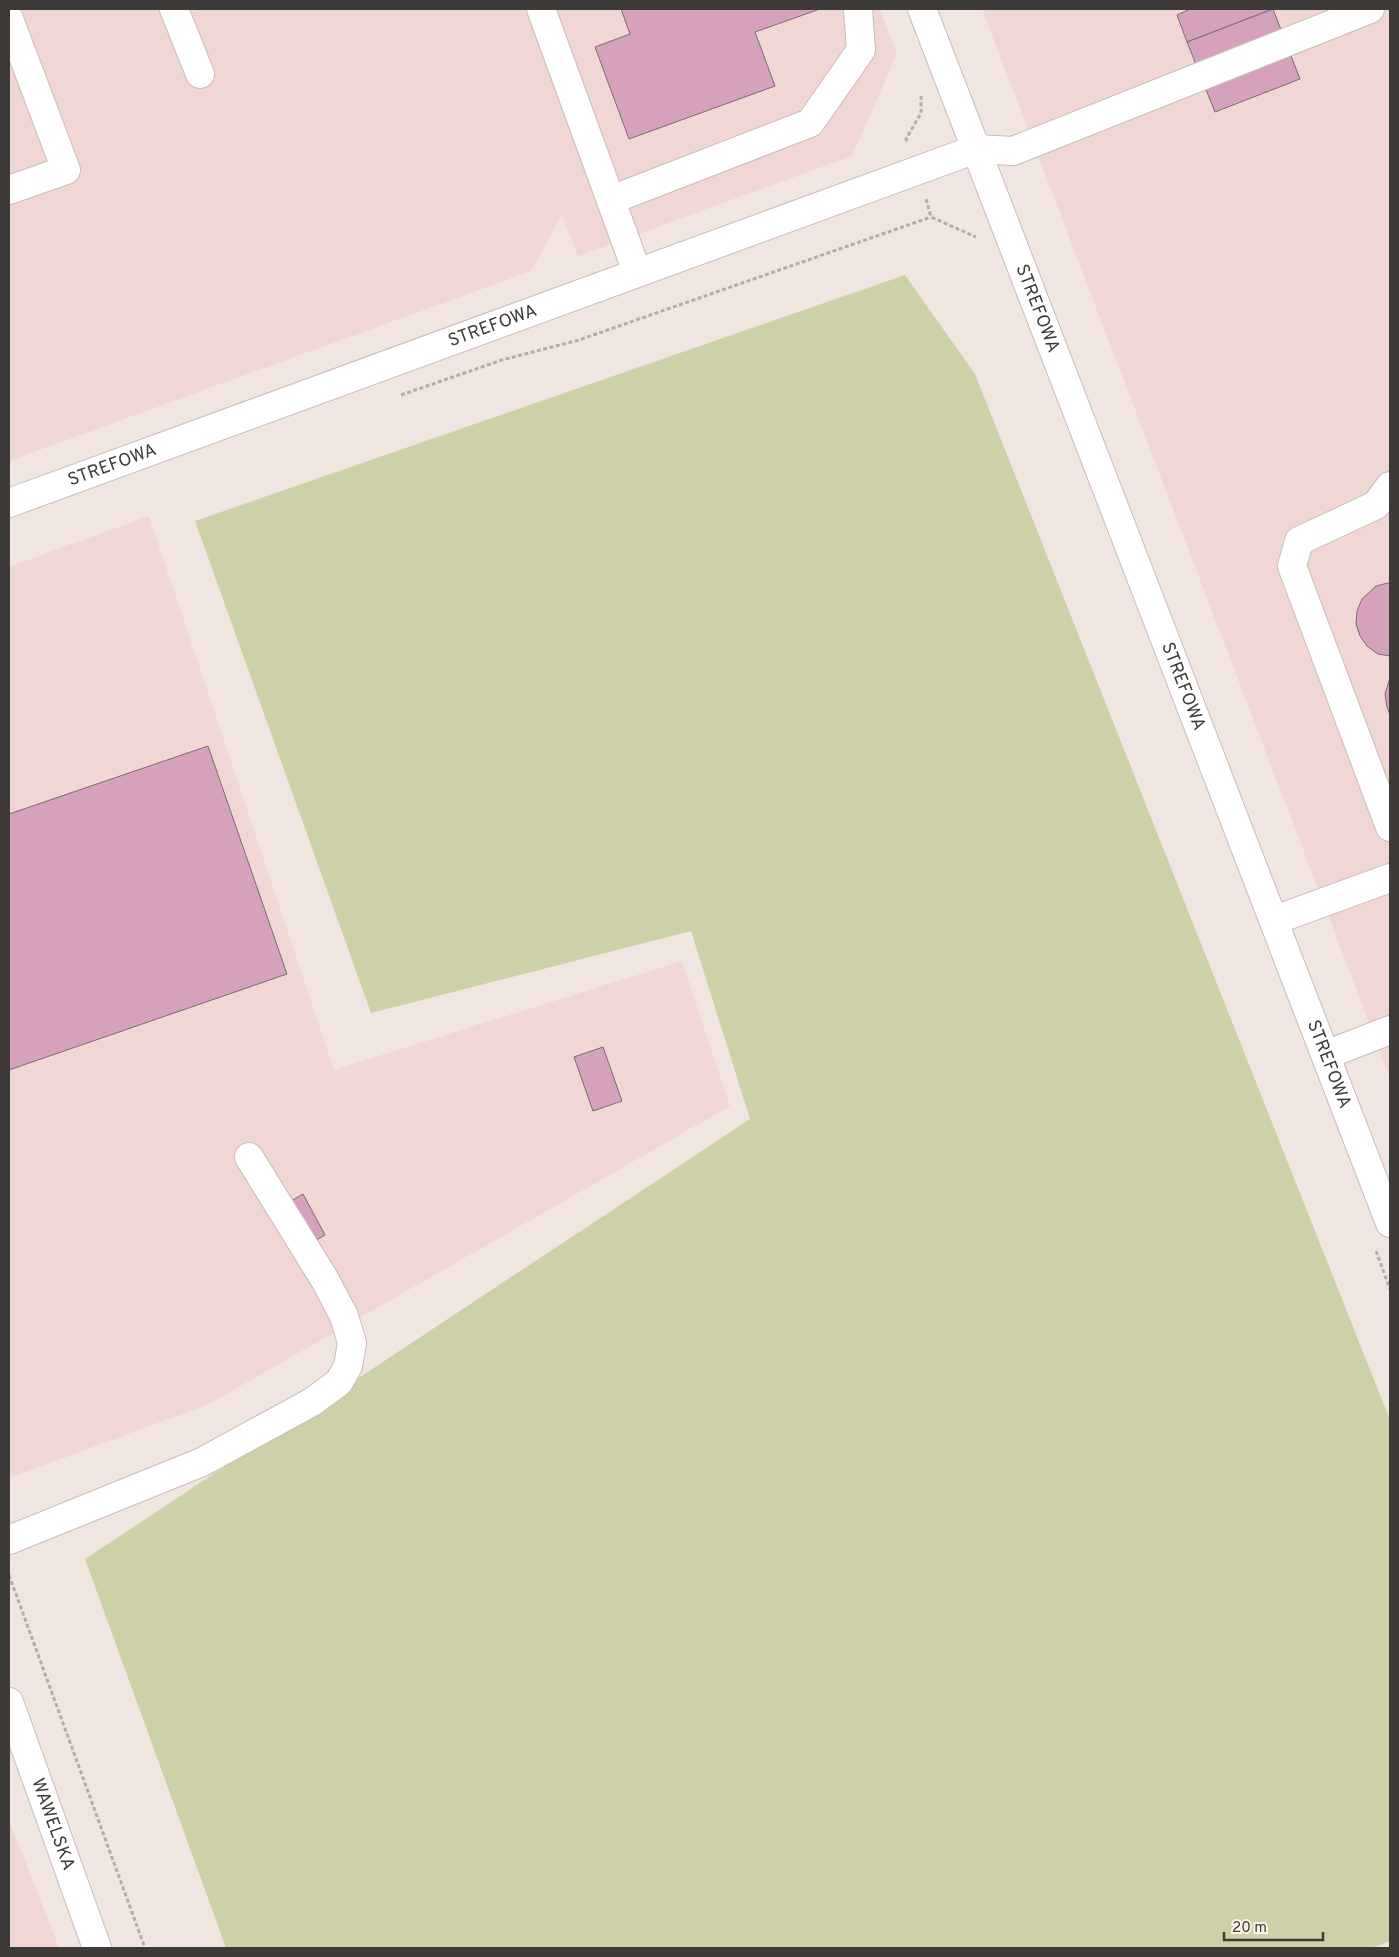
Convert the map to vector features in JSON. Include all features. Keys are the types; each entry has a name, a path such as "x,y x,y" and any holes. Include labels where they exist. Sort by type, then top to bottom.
{"street":[{"path":"174,9 200,74"},
{"path":"541,9 637,272"},
{"path":"611,200 810,123 861,50 858,9"},
{"name":"STREFOWA","path":"922,9 1390,1223"},
{"path":"976,149 1013,151 1325,17 1370,9"},
{"path":"9,19 66,170 9,190"},
{"name":"STREFOWA","path":"9,503 976,149"},
{"path":"1390,486 1376,504 1299,541 1292,566 1390,827"},
{"path":"1274,920 1390,878"},
{"path":"1326,1055 1390,1030"},
{"path":"9,1540 202,1462 312,1402 339,1382 348,1366 352,1344 344,1316 325,1280 249,1157"},
{"name":"WAWELSKA","path":"9,1702 97,1948"}],"path":[{"path":"400,396 502,360 579,340 931,217"},
{"path":"9,1575 145,1948"}],"shaded area":[{"path":"9,9 880,9 897,54 852,156 578,256 562,215 531,271 9,461"},
{"path":"982,9 1390,9 1390,1078 1333,928"},
{"path":"149,516 334,1070 682,961 730,1106 209,1404 12,1477 9,1475 9,567"},
{"path":"9,1820 59,1948 9,1948"}],"green space":[{"path":"905,275 975,374 1390,1420 1390,1941 1372,1948 226,1948 85,1559 750,1119 691,931 371,1013 195,521"}],"building":[{"path":"621,9 820,9 755,32 775,86 629,139 595,47 630,34"},
{"path":"1190,9 1273,9 1187,42 1177,15"},
{"path":"1273,9 1300,79 1215,112 1187,42"},
{"path":"1390,583 1390,656 1378,654 1367,646 1360,636 1356,624 1357,611 1362,599 1376,586"},
{"path":"1390,678 1390,715 1385,694"},
{"path":"208,746 287,974 9,1070 9,814"},
{"path":"603,1047 622,1101 593,1111 574,1057"},
{"path":"303,1194 325,1235 313,1242 291,1201"}]}
